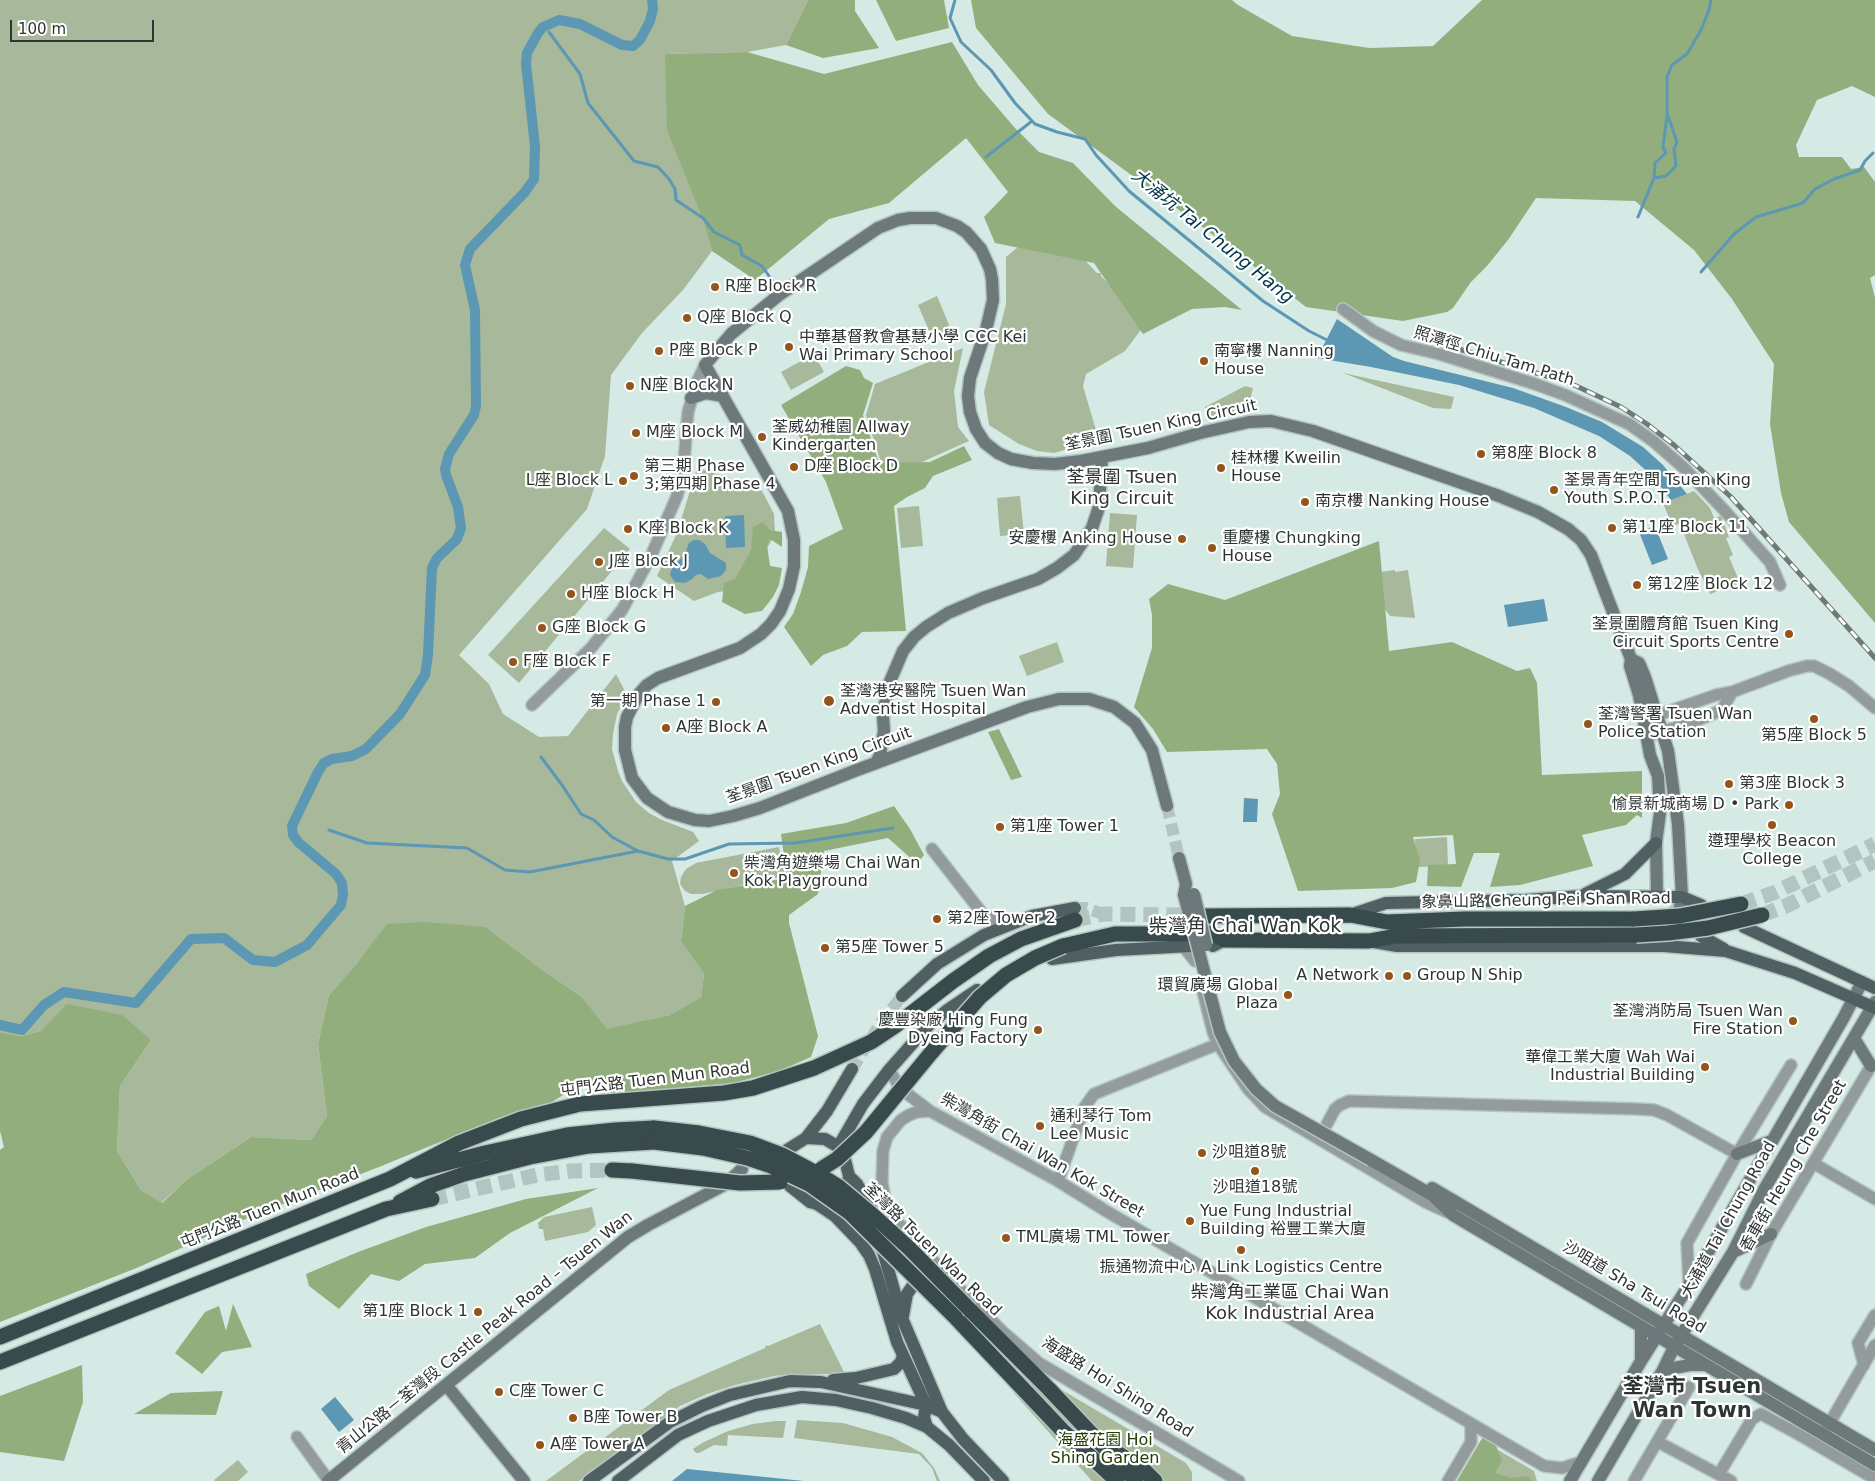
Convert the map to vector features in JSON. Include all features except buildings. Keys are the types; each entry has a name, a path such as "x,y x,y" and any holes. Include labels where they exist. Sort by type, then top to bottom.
{"highway":[{"name":"象鼻山路 Cheung Pei Shan Road","path":"1369,941 1396,936 1688,915 1741,904"},
{"name":"屯門公路 Tuen Mun Road","path":"0,1337 390,1179 459,1143 500,1126 543,1113 602,1101 753,1088 814,1068 871,1042 989,956 1075,914"},
{"path":"1203,916 1350,915"},
{"name":"象鼻山路 Cheung Pei Shan Road","path":"1350,915 1387,922 1532,926 1668,934 1724,925 1762,915"},
{"path":"820,1169 837,1159 866,1132 980,997 1020,966 1063,946 1099,936 1115,934 1188,942"},
{"path":"1215,940 1369,941"},
{"name":"荃灣路 Tsuen Wan Road","path":"390,1179 486,1153 567,1135 615,1130 654,1135 762,1162 797,1178 832,1199 874,1236 936,1297 1062,1430 1117,1481"},
{"name":"荃灣路 Tsuen Wan Road","path":"386,1209 430,1186 488,1167 589,1146 654,1135 699,1133 750,1143 796,1162 839,1187 868,1211 910,1249 1136,1481"},
{"path":"612,1170 740,1183 785,1180"},
{"path":"0,1362 386,1209 432,1199"},
{"path":"1062,1430 1103,1481"},
{"path":"1097,1439 1144,1471 1155,1481"}],"main road":[{"path":"1581,896 1625,874 1656,843"},
{"path":"1350,915 1386,903 1526,900 1581,896 1657,896 1677,904 1701,905"},
{"path":"902,996 938,964 984,935 1032,916 1075,914"},
{"path":"1744,927 1875,988"},
{"path":"1701,936 1726,950 1795,973 1854,999 1874,1005"},
{"path":"1369,941 1397,946 1645,944 1726,950"},
{"path":"1052,958 1188,942"},
{"path":"806,1138 825,1139 839,1144 863,1104 889,1070 928,1026 977,990"},
{"path":"852,1069 827,1111 806,1138 787,1150 784,1162 785,1180 802,1196 835,1216 860,1242 869,1255 876,1269 891,1326 926,1405 924,1418 929,1428"},
{"path":"845,1160 850,1176 857,1184 870,1209 902,1318 942,1412 963,1439 1003,1481"},
{"path":"818,1204 828,1204 844,1195 848,1188 850,1176"},
{"path":"902,1318 907,1294 916,1281 925,1275 935,1273 948,1277"},
{"path":"589,1481 670,1422 702,1406 730,1395 790,1381 821,1382 856,1378 889,1371 901,1362 903,1355"},
{"path":"821,1382 926,1405 942,1412"},
{"path":"618,1481 678,1435 708,1421 756,1405 802,1397 836,1400 872,1408 906,1418 929,1428 950,1445 984,1481"},
{"path":"929,1428 940,1424 942,1412"}],"street":[{"name":"荃景圍 Tsuen King Circuit","path":"1167,806 1156,762 1147,740 1128,716 1098,700 1069,698 1039,703 903,752 760,808 709,821 695,820 668,812 647,798 632,778 625,750 625,727 627,717 638,695 647,685 664,675 740,648 755,639 771,624 780,611 789,590 794,566 795,552 788,511 705,365 731,334 764,307 868,233 898,220 916,217 936,218 957,226 974,240 986,258 992,279 993,300 968,388 970,412 976,429 985,443 998,453 1011,459 1055,464 1148,448 1200,433 1249,422 1271,421 1313,431 1508,500 1568,529 1581,540 1592,555 1631,659 1630,666 1639,695 1655,734 1668,751 1677,812 1677,904"},
{"name":"照潭徑 Chiu Tam Path","path":"1343,309 1373,331 1401,345 1439,354 1565,394 1629,424 1654,441 1684,468 1724,510 1770,562 1780,584"},
{"path":"532,705 591,648 622,610 651,556 677,496 683,475 688,412 696,382 705,365"},
{"path":"691,398 706,393 723,396"},
{"path":"876,763 880,755 884,731 883,717 888,686 900,658 914,637 948,613 983,598 1038,579 1074,555 1092,528 1099,507 1102,457"},
{"name":"荃景圍 Tsuen King Circuit","path":"1631,659 1639,663 1658,715 1650,754 1658,776 1660,813 1656,843 1657,896"},
{"path":"1658,715 1716,695 1732,692 1788,671 1814,666 1849,686 1875,708"},
{"path":"1655,734 1696,721 1722,710 1732,692"},
{"path":"884,731 890,743 903,752"},
{"path":"932,849 982,913 996,922 1007,925"},
{"name":"沙咀道 Sha Tsui Road","path":"1179,858 1227,1030 1240,1058 1259,1084 1279,1102 1373,1158 1648,1315 1668,1319 1682,1335 1699,1346 1875,1450"},
{"path":"982,913 985,927 984,935"},
{"path":"1188,942 1195,961"},
{"name":"大涌道 Tai Chung Road","path":"1570,1481 1641,1361 1658,1337 1689,1285 1862,982"},
{"name":"沙咀道 Sha Tsui Road","path":"1203,992 1218,1044 1255,1098 1272,1112 1327,1142 1427,1203 1453,1215 1658,1337 1691,1361"},
{"name":"大涌道 Tai Chung Road","path":"1598,1481 1663,1370 1674,1347 1733,1252 1765,1188 1874,1005"},
{"path":"1854,1038 1871,1066"},
{"path":"1058,1181 1084,1108 1094,1094 1218,1044"},
{"name":"大涌道 Tai Chung Road","path":"1689,1285 1687,1243 1743,1152 1790,1065"},
{"name":"香車街 Heung Che Street","path":"1746,1284 1771,1234 1871,1066"},
{"name":"柴灣角街 Chai Wan Kok Street","path":"889,1070 901,1089 930,1111 1058,1181 1106,1211 1544,1466 1562,1468 1581,1462"},
{"path":"1327,1124 1334,1109 1349,1101 1637,1109 1654,1110 1743,1152 1771,1141"},
{"name":"海盛路 Hoi Shing Road","path":"930,1111 917,1112 900,1120 887,1138 883,1151 882,1182 886,1204 891,1215 948,1277 1004,1332 1039,1363 1220,1477 1238,1481"},
{"path":"1813,1162 1875,1199"},
{"name":"青山公路－荃灣段 Castle Peak Road – Tsuen Wan","path":"328,1481 628,1237 726,1184 742,1169"},
{"name":"沙咀道 Sha Tsui Road","path":"1433,1192 1453,1215"},
{"path":"1733,1252 1771,1234"},
{"path":"1864,1365 1858,1343 1875,1315"},
{"path":"1641,1327 1641,1361"},
{"path":"1823,1435 1875,1345"},
{"path":"1663,1370 1691,1361 1705,1365 1875,1465"},
{"path":"447,1386 524,1481"},
{"path":"1634,1481 1689,1387"},
{"path":"1719,1474 1752,1419 1758,1414 1764,1414 1875,1479"},
{"path":"1448,1481 1471,1442 1471,1424"},
{"path":"297,1437 313,1457 328,1481"},
{"path":"1658,1442 1731,1481"}],"green space":[{"path":"0,0 808,0 786,45 747,52 665,54 712,251 683,290 642,333 611,375 605,456 587,509 459,655 489,684 503,714 539,737 568,736 616,674 627,695 617,714 612,749 622,781 636,802 649,813 693,832 699,841 672,861 685,906 681,940 704,974 701,997 670,1015 607,1030 582,997 534,964 358,962 329,995 318,1044 327,1116 311,1140 251,1137 186,1180 161,1203 141,1190 117,1151 120,1086 151,1040 41,1031 21,1036 0,1032"},
{"path":"808,0 855,0 855,11 879,48 823,58 786,45"},
{"path":"876,0 944,0 949,28 896,41"},
{"path":"971,0 1232,0 1292,36 1369,48 1433,46 1482,0 1875,0 1875,97 1852,86 1817,100 1796,145 1799,157 1842,157 1851,169 1864,167 1875,182 1875,275 1870,278 1875,298 1875,623 1789,522 1781,493 1770,424 1774,364 1732,299 1694,250 1635,201 1536,198 1508,240 1471,282 1453,308 1447,312 1403,321 1306,307 1220,240 1048,114 976,28"},
{"path":"952,42 978,85 1015,128 1039,152 1073,163 1115,206 1242,310 1225,307 1192,309 1143,334 1094,263 995,243 984,217 1008,192 966,138 889,203 829,219 755,280 712,251 704,222 667,130 665,54 747,52 824,74"},
{"path":"1026,240 1074,249 1097,273 1101,273 1101,276 1107,282 1139,302 1143,327 1125,351 1086,374 1083,386 1099,440 1054,453 1037,451 1019,444 989,425 984,392 1006,304 1006,257"},
{"path":"937,296 952,332 933,340 918,305"},
{"path":"963,348 954,391 958,427 969,441 886,478 866,415 875,384"},
{"path":"814,354 824,372 791,390 781,372"},
{"path":"846,366 860,370 864,378 873,383 863,415 879,463 930,462 964,446 972,460 933,476 925,488 894,506 906,631 862,632 847,646 823,655 811,666 784,627 793,614 801,592 808,567 809,546 843,529 826,482 781,405"},
{"path":"1343,373 1454,397 1451,409 1433,408"},
{"path":"1245,386 1253,388 1248,410 1210,421 1205,407"},
{"path":"697,468 737,480 762,491 774,514 775,534 760,561 736,590 718,592 694,601 657,576 677,533"},
{"path":"1694,491 1710,508 1714,518 1721,516 1729,537 1726,538 1733,555 1729,557 1740,583 1710,594 1680,524 1674,525 1663,503"},
{"path":"1020,496 1024,534 1000,536 997,498"},
{"path":"919,506 923,546 901,548 897,508"},
{"path":"1110,513 1137,515 1133,568 1106,566"},
{"path":"763,522 770,530 782,532 782,547 770,539 767,545 770,566 782,568 779,585 773,597 762,611 745,614 722,602 724,583 735,579 751,550 753,527"},
{"path":"604,528 630,549 519,683 488,655"},
{"path":"1379,541 1389,651 1452,642 1517,671 1530,668 1537,683 1542,775 1642,771 1642,818 1637,815 1626,825 1582,835 1593,866 1520,885 1490,887 1500,853 1474,853 1461,887 1427,886 1428,865 1456,864 1453,835 1413,837 1420,861 1416,882 1392,888 1298,891 1272,814 1280,794 1277,764 1267,749 1167,752 1153,729 1134,707 1152,648 1152,615 1149,599 1168,584 1225,600"},
{"path":"1395,570 1395,572 1408,570 1415,618 1390,616 1384,608 1380,572"},
{"path":"1057,642 1064,662 1027,676 1019,656"},
{"path":"999,729 1022,777 1011,780 988,732"},
{"path":"894,806 910,829 924,855 920,860 915,862 888,838 824,851 818,894 789,915 789,923 818,1036 811,1057 779,1071 733,1083 600,1095 616,1085 610,1078 568,1092 552,1102 496,1119 250,1217 139,1267 0,1322 0,1150 4,1147 0,1131 0,1032 21,1036 41,1031 67,1004 122,1015 151,1040 120,1086 117,1151 141,1190 162,1203 186,1180 251,1137 311,1140 327,1116 318,1044 329,995 358,962 387,924 424,922 485,927 582,997 607,1029 670,1015 701,997 704,974 681,941 685,906 717,890 787,878 781,834 846,823"},
{"path":"1447,837 1448,866 1416,867 1415,839"},
{"name":"柴灣角遊樂場 Chai Wan Kok Playground","path":"779,847 785,876 702,894 691,894 685,891 680,884 681,877 686,869 696,863"},
{"path":"598,1188 510,1233 475,1258 425,1264 399,1281 371,1274 339,1309 309,1286 306,1274 358,1252 426,1227 526,1199"},
{"path":"592,1207 596,1225 588,1232 545,1241 543,1229 539,1229 538,1223 544,1217"},
{"path":"233,1304 252,1347 222,1352 202,1374 175,1353 205,1312 219,1306 226,1331"},
{"path":"820,1324 845,1374 774,1376 707,1394 680,1406 579,1481 546,1481 669,1390 765,1348 766,1345 768,1346"},
{"path":"82,1365 83,1402 64,1461 0,1452 0,1396"},
{"name":"海盛花園 Hoi Shing Garden","path":"1029,1377 1050,1383 1186,1463 1192,1472 1192,1481 1092,1481 1014,1393"},
{"path":"223,1391 216,1415 134,1414 171,1393"},
{"path":"797,1420 843,1423 892,1437 922,1453 934,1468 940,1481 937,1481 932,1468 919,1454 794,1438"},
{"path":"786,1421 783,1438 728,1435 727,1446 714,1445 699,1453 696,1453 693,1449 728,1431 753,1424"},
{"path":"1483,1437 1495,1443 1502,1461 1495,1473 1511,1478 1528,1476 1532,1481 1457,1481"},
{"path":"1481,1440 1534,1471 1537,1481 1457,1481"},
{"path":"238,1460 248,1472 238,1481 214,1480"}],"water":[{"path":"1337,319 1393,357 1513,388 1602,422 1643,447 1663,465 1687,494 1671,500 1653,477 1630,456 1599,436 1534,408 1459,385 1317,358"},
{"path":"744,515 745,547 726,548 725,516"},
{"path":"1655,526 1668,559 1652,565 1639,532"},
{"path":"699,540 705,544 710,553 726,563 726,570 721,576 708,579 701,574 696,575 685,583 675,582 670,575 672,568 685,554 689,543"},
{"path":"1544,599 1548,621 1508,627 1504,605"},
{"path":"1244,798 1258,799 1257,822 1243,822"},
{"path":"335,1397 354,1420 339,1432 321,1409"},
{"path":"687,1469 804,1481 672,1481"}],"pier":[{"path":"1817,1037 1852,1058 1838,1083 1840,1084 1613,1481 1555,1481 1644,1321"}],"waterway":[{"path":"0,1025 22,1030 44,1005 64,992 136,1003 191,939 224,938 253,960 275,962 307,945 341,905 343,895 342,883 336,874 298,842 293,835 292,826 324,763 332,759 352,756 366,749 400,714 425,675 428,655 432,568 437,558 457,539 461,528 458,507 445,469 449,454 474,415 476,406 475,310 465,265 470,249 525,192 534,179 535,146 526,64 527,53 543,27 559,20 580,24 622,45 633,46 640,40 650,21 653,9 652,0"},
{"name":"大涌坑 Tai Chung Hang","path":"955,0 950,18 961,42 991,70 1015,103 1035,124 1085,139 1096,155 1129,191 1263,301 1309,331 1329,341"},
{"path":"1638,217 1654,178 1666,176 1676,166 1674,149 1677,142 1667,113 1667,77 1672,65 1687,54 1701,30 1711,0"},
{"path":"549,32 580,74 588,103 634,161 658,167 675,189 676,200 703,218 714,232 740,245 742,255 762,266 776,286"},
{"path":"1654,178 1655,163 1666,153 1663,147 1667,116"},
{"path":"986,157 1032,121"},
{"path":"1701,272 1734,234 1756,217 1803,203 1815,189 1834,179 1860,170 1873,153"},
{"path":"541,757 581,814 594,820 612,837 638,851 668,859 685,859 729,844 795,843 893,828"},
{"path":"329,830 367,843 467,848 505,870 530,872 638,851"}],"tunnel":[{"path":"1167,806 1179,858"},
{"path":"1741,904 1776,892 1875,844"},
{"path":"1762,915 1788,905 1875,861"},
{"path":"1669,907 1683,922 1699,934"},
{"path":"1075,908 1085,908 1104,914"},
{"path":"1075,920 1104,914 1181,915"},
{"path":"852,1069 882,1021 902,996"},
{"path":"432,1199 537,1175 571,1171 612,1170"}],"railway":[{"path":"1433,341 1572,384 1621,407 1647,424 1674,445 1731,497 1875,658"}],"place":[{"name":"R座 Block R","path":"715,287"},
{"name":"Q座 Block Q","path":"687,318"},
{"name":"中華基督教會基慧小學 CCC Kei Wai Primary School","path":"789,347"},
{"name":"P座 Block P","path":"659,351"},
{"name":"南寧樓 Nanning House","path":"1204,361"},
{"name":"N座 Block N","path":"630,386"},
{"name":"M座 Block M","path":"636,433"},
{"name":"荃威幼稚園 Allway Kindergarten","path":"762,437"},
{"name":"第8座 Block 8","path":"1481,454"},
{"name":"D座 Block D","path":"794,467"},
{"name":"桂林樓 Kweilin House","path":"1221,468"},
{"name":"第三期 Phase 3;第四期 Phase 4","path":"634,476"},
{"name":"L座 Block L","path":"623,481"},
{"name":"荃景青年空間 Tsuen King Youth S.P.O.T.","path":"1554,490"},
{"name":"南京樓 Nanking House","path":"1305,502"},
{"name":"第11座 Block 11","path":"1612,528"},
{"name":"K座 Block K","path":"628,529"},
{"name":"安慶樓 Anking House","path":"1182,539"},
{"name":"重慶樓 Chungking House","path":"1212,548"},
{"name":"J座 Block J","path":"599,562"},
{"name":"第12座 Block 12","path":"1637,585"},
{"name":"H座 Block H","path":"571,594"},
{"name":"G座 Block G","path":"542,628"},
{"name":"荃景圍體育館 Tsuen King Circuit Sports Centre","path":"1789,634"},
{"name":"F座 Block F","path":"513,662"},
{"name":"荃灣港安醫院 Tsuen Wan Adventist Hospital","path":"829,701"},
{"name":"第一期 Phase 1","path":"716,702"},
{"name":"第5座 Block 5","path":"1814,719"},
{"name":"荃灣警署 Tsuen Wan Police Station","path":"1588,724"},
{"name":"A座 Block A","path":"666,728"},
{"name":"第3座 Block 3","path":"1729,784"},
{"name":"愉景新城商場 D • Park","path":"1789,805"},
{"name":"遵理學校 Beacon College","path":"1772,825"},
{"name":"第1座 Tower 1","path":"1000,827"},
{"name":"柴灣角遊樂場 Chai Wan Kok Playground","path":"734,873"},
{"name":"第2座 Tower 2","path":"937,919"},
{"name":"第5座 Tower 5","path":"825,948"},
{"name":"A Network","path":"1389,976"},
{"name":"Group N Ship","path":"1407,976"},
{"name":"環貿廣場 Global Plaza","path":"1288,995"},
{"name":"荃灣消防局 Tsuen Wan Fire Station","path":"1793,1021"},
{"name":"慶豐染廠 Hing Fung Dyeing Factory","path":"1038,1030"},
{"name":"華偉工業大廈 Wah Wai Industrial Building","path":"1705,1067"},
{"name":"通利琴行 Tom Lee Music","path":"1040,1126"},
{"name":"沙咀道8號","path":"1202,1153"},
{"name":"沙咀道18號","path":"1255,1171"},
{"name":"Yue Fung Industrial Building 裕豐工業大廈","path":"1190,1221"},
{"name":"TML廣場 TML Tower","path":"1006,1238"},
{"name":"振通物流中心 A Link Logistics Centre","path":"1241,1250"},
{"name":"第1座 Block 1","path":"478,1312"},
{"name":"C座 Tower C","path":"499,1392"},
{"name":"B座 Tower B","path":"573,1418"},
{"name":"A座 Tower A","path":"540,1445"}],"district":[{"name":"荃景圍 Tsuen King Circuit","path":"1122,488"},
{"name":"柴灣角 Chai Wan Kok","path":"1245,927"},
{"name":"柴灣角工業區 Chai Wan Kok Industrial Area","path":"1290,1304"},
{"name":"荃灣市 Tsuen Wan Town","path":"1692,1400"}]}
